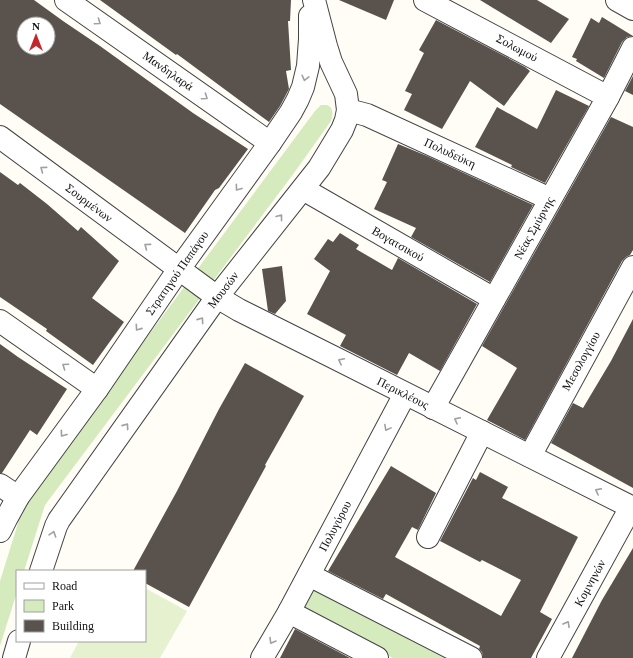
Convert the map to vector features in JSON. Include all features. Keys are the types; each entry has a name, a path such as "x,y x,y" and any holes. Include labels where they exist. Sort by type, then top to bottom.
{"street":[{"name":"Μανδηλαρά","path":"66,0 270,143"},
{"name":"Στρατηγού Παπάγου","path":"0,531 18,497 97,389 179,269 291,112 303,87 308,66 310,0"},
{"name":"Μουσών","path":"41,570 59,520 215,296 303,189 319,168 342,130 348,110 346,94 331,62 314,0"},
{"name":"Σολωμού","path":"425,0 608,97"},
{"path":"617,0 633,8"},
{"name":"Νέας Σμύρνης","path":"433,408 608,97 633,48"},
{"name":"Πολυδεύκη","path":"348,110 367,115 550,199"},
{"name":"Σουρμένων","path":"0,137 179,269"},
{"name":"Βογατσικού","path":"303,189 494,299"},
{"name":"Μεσολογγίου","path":"530,456 633,267"},
{"name":"Περικλέους","path":"179,269 215,296 246,313 632,508"},
{"path":"0,321 97,389"},
{"name":"Πολυγύρου","path":"262,658 289,612 405,394"},
{"path":"428,537 482,432"},
{"path":"0,485 18,497"},
{"name":"Κομνηνών","path":"548,658 632,508"},
{"path":"309,575 471,658"},
{"path":"289,612 377,658"},
{"path":"14,658 19,642"}],"green space":[{"path":"321,105 329,106 332,110 331,121 294,173 45,505 24,570 16,570 16,595 0,646 0,581 24,504 315,111"},
{"path":"314,583 463,658 393,658 300,611"},
{"path":"146,589 187,611 160,658 70,658 78,642 146,642"}],"building":[{"path":"0,0 34,0 193,113 248,149 219,188 215,190 185,233 0,104"},
{"path":"100,0 291,0 290,21 288,21 291,70 286,71 289,89 269,122 177,54 176,55"},
{"path":"339,0 394,0 386,20"},
{"path":"480,0 537,0 569,19 551,43"},
{"path":"602,17 633,36 627,37 622,42 604,78 572,57 591,18 599,23"},
{"path":"436,20 530,71 504,106 470,81 442,129 404,110 412,94 405,91 424,53 419,50"},
{"path":"633,76 633,95 625,91"},
{"path":"556,90 589,106 545,183 511,167 512,165 475,147 497,107 537,129"},
{"path":"611,117 633,127 633,250 630,255 622,261 525,440 487,420 517,368 482,346"},
{"path":"398,144 533,205 490,282 411,237 416,228 374,209 387,182 382,180"},
{"path":"0,172 18,185 20,183 78,231 81,227 119,261 92,298 124,322 93,365 46,331 47,329 0,297"},
{"path":"340,233 359,245 356,249 392,270 398,258 477,304 440,371 409,353 397,375 340,346 346,335 307,314 330,271 314,259 328,239 333,242"},
{"path":"282,266 286,301 275,314 268,311 262,269"},
{"path":"633,319 633,488 551,443 573,403 583,408 611,361"},
{"path":"0,344 67,389 37,435 30,430 2,473 0,473"},
{"path":"245,363 304,396 265,465 266,466 189,607 146,584 146,570 134,570 177,491 219,409"},
{"path":"391,466 436,493 418,530 412,527 395,557 501,616 521,580 482,560 480,562 440,541 473,478 476,480 480,472 508,487 502,498 578,537 540,612 552,619 531,658 483,658 482,652 479,649 480,646 386,594 383,599 328,571"},
{"path":"633,548 633,658 572,658 602,600"},
{"path":"295,629 350,658 280,658"}]}
